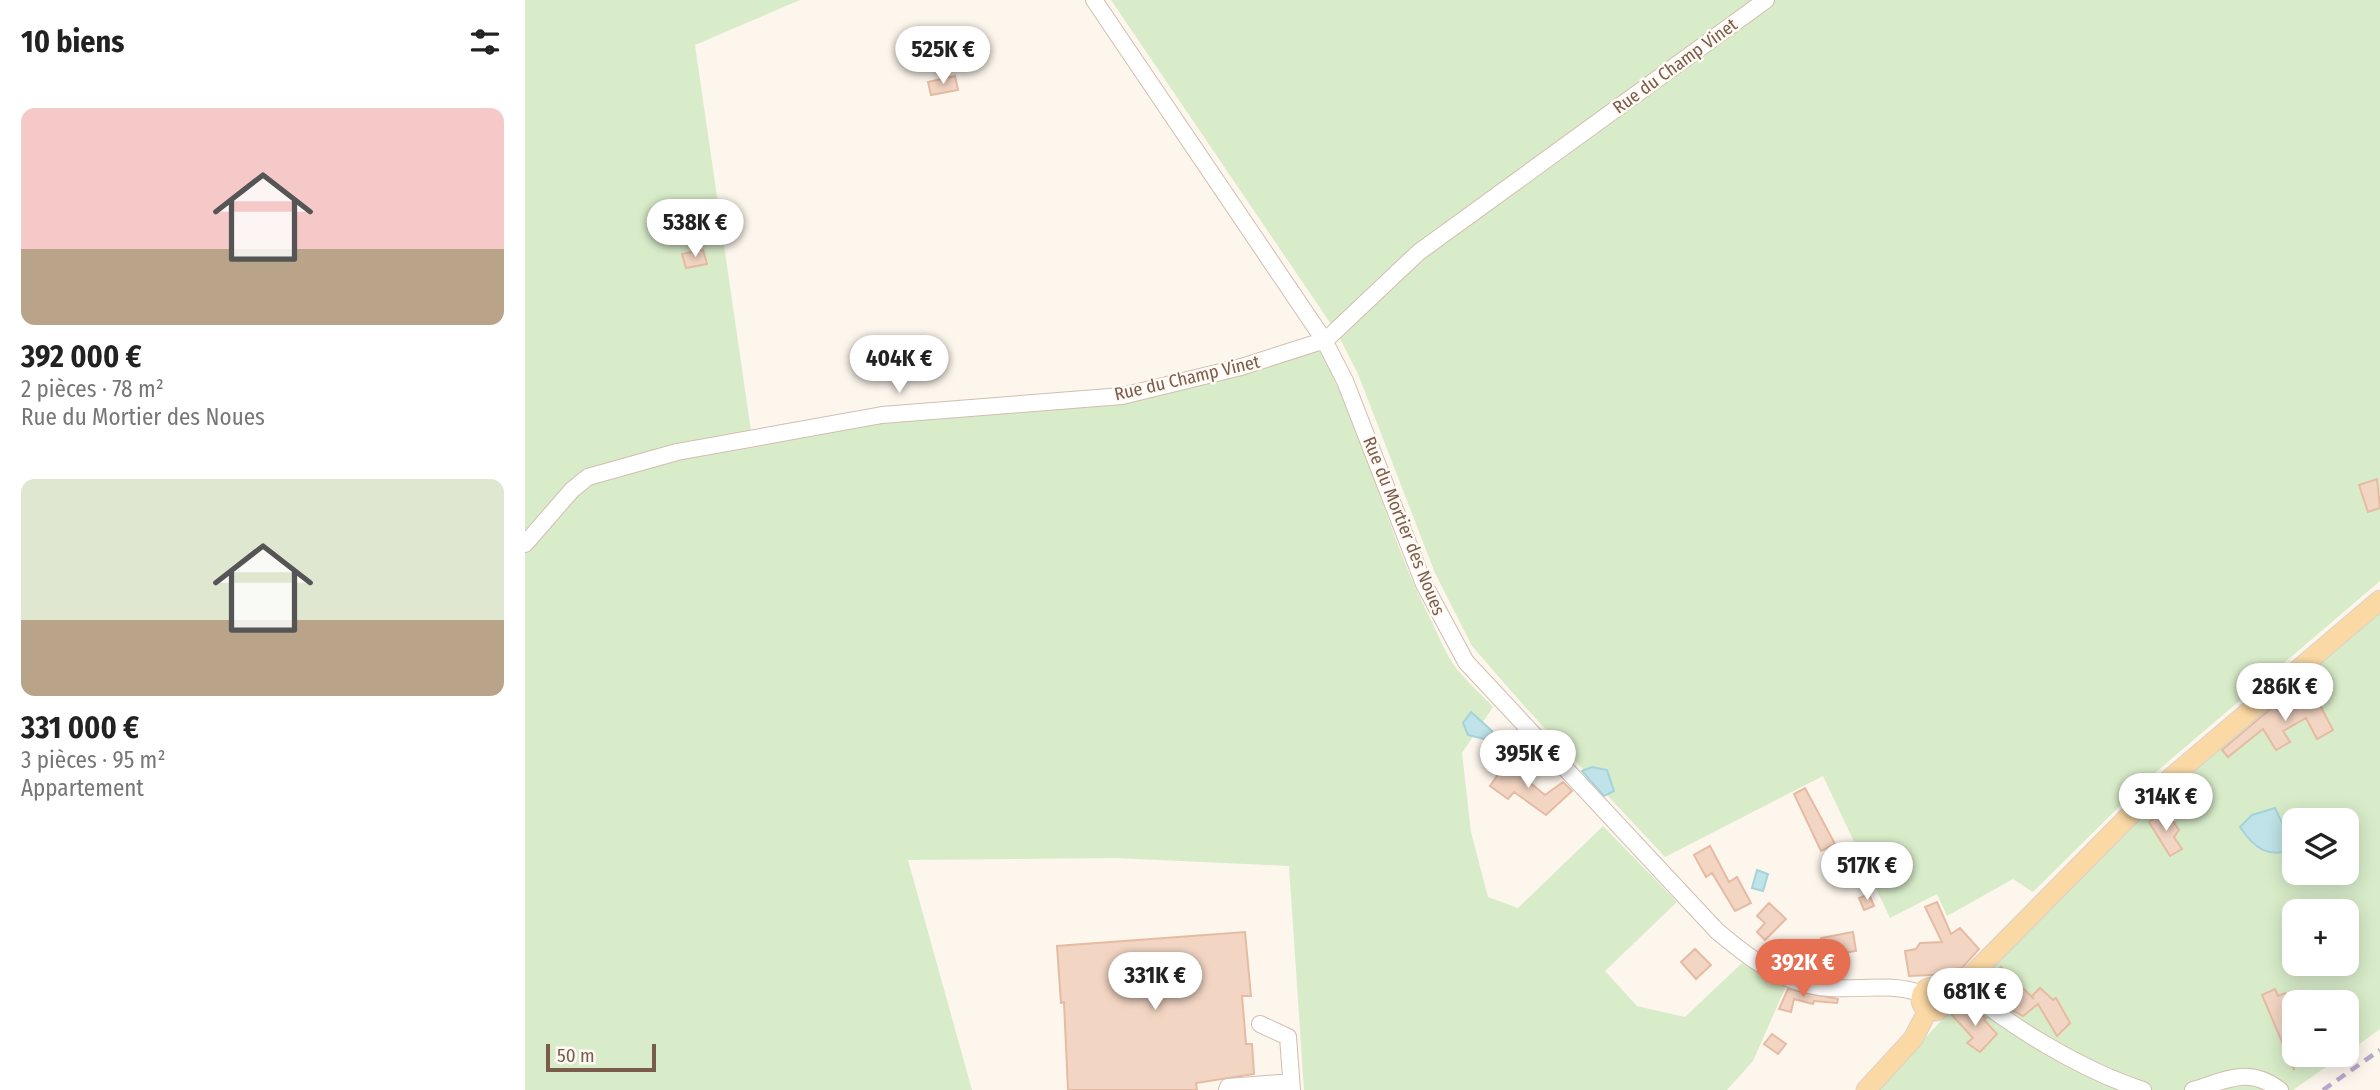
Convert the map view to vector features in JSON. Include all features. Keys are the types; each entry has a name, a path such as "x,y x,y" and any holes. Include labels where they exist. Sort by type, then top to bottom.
{"main road":[{"path":"1925,1002 1934,1012 1943,1006 1944,995 1962,985 2145,800 2380,600"},
{"path":"1865,1090 1913,1039 1925,1002"}],"street":[{"name":"Rue du Mortier des Noues","path":"1094,0 1324,340 1345,381 1424,584 1451,639 1467,662 1519,722 1717,931 1756,964 1819,987 1891,988 1925,1002"},
{"name":"Rue du Champ Vinet","path":"525,544 572,489 588,477 677,452 882,415 1122,396 1241,367 1324,340 1419,252 1766,0"},
{"path":"1962,985 1993,1012 2107,1076 2143,1090"},
{"path":"1227,1090 1227,1087 1241,1086 1291,1086 1288,1037 1260,1024"},
{"path":"2193,1090 2247,1074 2261,1077 2278,1088"}],"green space":[{"path":"525,0 800,0 695,45 752,438 882,415 1122,396 1320,351 1350,416 1400,551 1444,647 1457,670 1493,707 1462,753 1471,832 1488,897 1518,908 1603,826 1677,902 1605,971 1637,1006 1685,1017 1742,963 1787,984 1753,1061 1727,1090 1304,1090 1289,866 1116,858 908,860 972,1090 525,1090"},
{"path":"1111,0 2380,0 2380,581 2142,784 2033,892 2013,879 1947,916 1937,894 1890,918 1823,776 1665,857 1472,646 1435,573 1358,374 1337,333"},
{"path":"2380,600 2380,1029 2359,1044 2359,990 2282,990 2282,1067 2326,1067 2293,1090 1877,1090 2145,800"}],"water":[{"path":"1471,712 1492,731 1492,741 1468,735 1463,723"},
{"path":"1592,767 1607,770 1614,791 1604,796 1582,771"},
{"path":"2275,808 2282,823 2282,852 2263,850 2251,841 2240,827 2252,815"},
{"path":"1757,870 1768,874 1763,891 1752,888"}],"building":[{"path":"955,76 958,90 931,95 928,82"},
{"path":"703,250 707,264 686,268 682,254"},
{"path":"2377,479 2380,508 2368,512 2359,485"},
{"path":"2313,692 2333,730 2317,739 2306,718 2283,731 2290,742 2276,750 2263,729 2228,757 2222,750 2275,705 2278,711"},
{"path":"1506,763 1545,795 1563,782 1572,791 1546,815 1514,792 1508,799 1490,786"},
{"path":"1805,788 1835,844 1821,851 1794,794"},
{"path":"2166,811 2179,830 2174,837 2182,849 2170,856 2149,822"},
{"path":"1710,846 1729,882 1737,877 1751,903 1735,911 1712,873 1706,877 1694,855"},
{"path":"1869,894 1874,906 1864,910 1859,898"},
{"path":"1937,902 1951,934 1960,928 1979,949 1962,968 1953,969 1954,974 1909,976 1905,951 1916,949 1920,943 1942,942 1925,907"},
{"path":"1769,903 1786,919 1765,940 1757,932 1765,923 1757,916"},
{"path":"1245,932 1251,996 1242,996 1246,1044 1252,1044 1254,1074 1196,1083 1197,1090 1068,1090 1064,1002 1061,1003 1057,946"},
{"path":"1853,932 1856,951 1824,956 1821,938"},
{"path":"1695,949 1711,965 1696,979 1681,962"},
{"path":"2001,967 2034,999 2032,996 2040,988 2053,1000 2056,998 2070,1023 2057,1036 2038,1004 2023,1016 2008,1008 1998,996 2001,993 1989,980"},
{"path":"1788,989 1838,999 1837,1003 1814,1001 1813,1004 1794,999 1791,1012 1779,1009"},
{"path":"2275,989 2278,996 2282,994 2282,1042 2262,995"},
{"path":"1963,1005 1986,1018 1984,1020 1997,1034 1980,1052 1967,1043 1973,1038 1952,1015"},
{"path":"1772,1034 1786,1044 1778,1054 1764,1044"}],"railway":[{"path":"2323,1090 2380,1050"}]}
